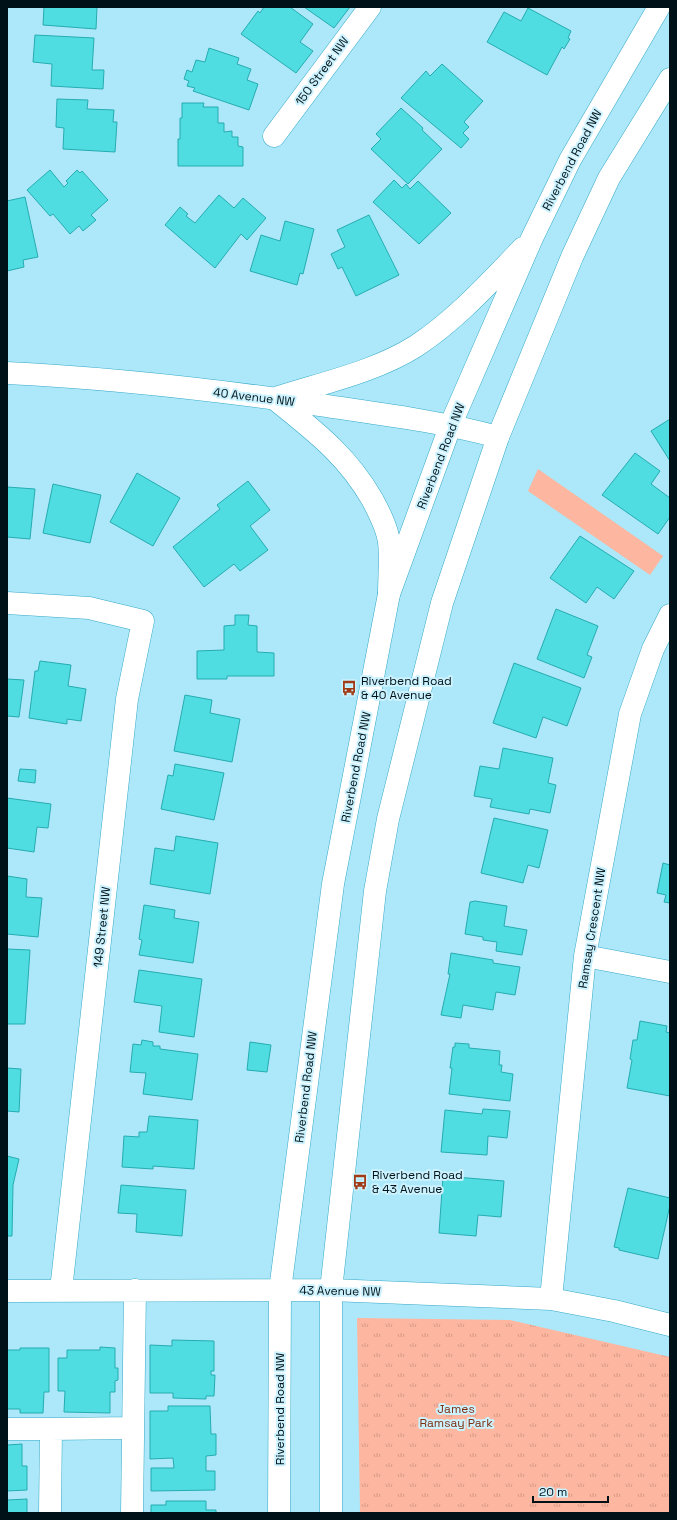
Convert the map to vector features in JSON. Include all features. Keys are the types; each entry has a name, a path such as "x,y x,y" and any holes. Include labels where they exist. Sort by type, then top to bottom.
{"street":[{"name":"150 Street NW","path":"274,136 370,7"},
{"name":"Riverbend Road NW","path":"280,1513 280,1290 333,884 389,594 451,424 532,238 570,160 659,7"},
{"path":"331,1513 331,1290 375,891 388,819 442,603 498,437 572,257 609,178 670,79"},
{"path":"274,399 386,362 415,346 461,311 532,238"},
{"name":"40 Avenue NW","path":"7,373 85,377 274,399 451,424 498,437"},
{"path":"274,399 331,444 350,465 362,482 379,512 389,541 389,594"},
{"name":"149 Street NW","path":"7,603 89,608 143,621 127,699 61,1290"},
{"name":"Ramsay Crescent NW","path":"551,1299 585,956 630,714 650,655 670,615"},
{"path":"585,956 670,972"},
{"path":"132,1513 135,1290"},
{"name":"43 Avenue NW","path":"7,1291 331,1290 551,1299 614,1311 670,1325"},
{"path":"7,1429 132,1428"},
{"path":"50,1513 51,1429"}],"green space":[{"path":"538,469 663,556 650,575 528,491"},
{"name":"James Ramsay Park","path":"357,1318 510,1320 670,1357 670,1513 360,1513"}],"building":[{"path":"44,7 97,7 96,29 43,25"},
{"path":"264,7 290,7 313,24 300,42 313,51 296,73 241,34 258,11 260,13"},
{"path":"304,7 350,7 334,28"},
{"path":"528,8 571,31 568,38 570,39 564,49 562,47 547,75 487,42 504,12 521,21"},
{"path":"35,35 94,38 92,70 104,70 103,89 51,86 52,64 33,62"},
{"path":"209,48 239,58 237,64 251,69 247,80 258,84 249,110 193,91 195,88 187,86 189,81 184,79 187,70 192,72 196,60 205,62"},
{"path":"442,64 483,101 464,122 469,127 463,133 469,139 461,148 401,98 426,71 430,76"},
{"path":"57,99 88,100 87,109 114,110 113,122 117,122 115,152 63,149 64,128 56,127"},
{"path":"182,103 204,103 203,107 218,107 218,123 224,123 224,132 232,131 232,137 238,137 238,146 243,147 243,166 178,166 178,139 180,139"},
{"path":"401,108 423,128 422,130 442,149 408,184 371,149 381,139 376,134"},
{"path":"50,170 64,187 68,183 66,181 77,170 80,173 82,171 108,200 91,215 96,220 83,231 79,226 70,234 53,214 50,216 27,190"},
{"path":"394,180 402,188 406,184 410,189 418,181 451,213 419,244 373,202"},
{"path":"219,195 234,208 243,198 266,218 247,240 241,234 215,268 165,225 180,207 188,214 186,216 195,223"},
{"path":"25,197 38,257 23,260 24,267 7,271 7,201"},
{"path":"369,215 399,275 356,296 342,267 338,269 331,254 345,247 337,230"},
{"path":"285,221 314,229 303,274 300,273 297,285 250,271 261,235 280,241"},
{"path":"670,419 670,461 651,431"},
{"path":"635,453 660,471 651,484 670,498 670,517 658,534 602,495"},
{"path":"137,473 180,498 153,546 110,522"},
{"path":"248,481 270,510 250,526 268,550 240,571 234,564 204,587 173,547 220,509 217,505"},
{"path":"53,484 101,495 90,543 43,533"},
{"path":"7,487 35,489 30,539 7,537"},
{"path":"580,536 634,571 614,599 597,587 586,603 550,578"},
{"path":"556,609 598,626 587,655 592,657 584,678 537,659"},
{"path":"235,615 249,615 248,625 257,626 257,652 274,653 274,676 227,676 227,679 197,679 197,651 224,650 224,626 235,625"},
{"path":"40,661 71,665 68,686 86,689 81,721 67,719 67,724 29,718 35,671 38,671"},
{"path":"514,663 581,688 567,726 543,717 536,738 493,723"},
{"path":"7,679 24,680 19,717 7,716"},
{"path":"185,695 212,700 210,713 240,719 232,762 174,751"},
{"path":"503,748 553,758 548,783 556,785 550,813 530,809 529,814 490,807 492,799 474,796 480,766 499,769"},
{"path":"175,764 224,773 214,820 161,809 168,775 173,776"},
{"path":"20,769 36,770 35,783 18,781"},
{"path":"7,798 51,804 48,828 37,827 34,852 7,848"},
{"path":"494,818 548,830 539,868 528,865 523,883 481,873"},
{"path":"176,836 218,843 210,894 150,884 155,848 174,851"},
{"path":"663,863 670,865 670,903 664,902 666,895 657,893"},
{"path":"7,876 27,879 26,897 42,898 38,937 7,934"},
{"path":"475,901 507,906 504,926 527,930 522,955 496,951 497,942 483,940 483,937 465,934 470,902"},
{"path":"144,905 175,910 174,918 199,922 193,963 139,955 142,940 139,939"},
{"path":"7,949 30,950 25,1024 7,1024"},
{"path":"451,953 493,960 493,963 520,967 515,995 496,992 493,1010 463,1005 461,1018 441,1015 450,974 448,974"},
{"path":"139,970 202,979 194,1037 159,1032 162,1006 134,1002"},
{"path":"640,1021 667,1026 666,1032 670,1033 670,1096 627,1088 632,1060 630,1059 633,1040 637,1040"},
{"path":"142,1040 153,1042 153,1046 160,1046 160,1049 198,1054 192,1100 143,1094 146,1073 130,1072 133,1044 141,1045"},
{"path":"250,1042 271,1045 267,1072 247,1070"},
{"path":"455,1043 469,1044 469,1048 500,1051 499,1065 502,1065 501,1072 513,1074 510,1101 449,1094 452,1068 450,1068"},
{"path":"7,1068 21,1069 19,1112 7,1111"},
{"path":"483,1109 510,1111 507,1138 488,1136 487,1155 441,1152 445,1110 482,1114"},
{"path":"149,1116 198,1120 194,1169 153,1166 153,1169 122,1167 124,1136 139,1137 139,1132 147,1132"},
{"path":"7,1156 19,1159 13,1185 12,1236 7,1236"},
{"path":"443,1176 504,1181 501,1217 478,1215 476,1236 439,1233"},
{"path":"121,1185 186,1190 182,1236 136,1232 137,1214 118,1213"},
{"path":"628,1188 670,1198 670,1205 658,1259 619,1250 619,1248 614,1247"},
{"path":"172,1340 214,1341 214,1371 211,1371 211,1375 215,1375 214,1396 206,1396 206,1399 173,1398 173,1393 150,1393 150,1345 172,1346"},
{"path":"100,1347 115,1348 115,1368 118,1368 118,1380 115,1381 115,1392 110,1392 110,1413 64,1412 65,1391 58,1391 58,1358 67,1358 67,1350 100,1350"},
{"path":"20,1348 49,1348 49,1392 44,1392 43,1413 20,1413 20,1409 7,1409 7,1350 20,1350"},
{"path":"168,1406 210,1406 211,1434 216,1434 216,1455 206,1456 206,1471 215,1471 215,1490 151,1491 151,1468 174,1468 173,1458 150,1459 150,1411 168,1411"},
{"path":"22,1444 22,1466 27,1466 27,1490 7,1491 7,1445"},
{"path":"27,1499 27,1513 7,1513 7,1500"},
{"path":"166,1501 206,1501 206,1510 216,1510 216,1513 151,1513 151,1505 166,1505"}],"place":[{"name":"Riverbend Road & 40 Avenue","path":"349,688"},
{"name":"Riverbend Road & 43 Avenue","path":"360,1182"}]}
